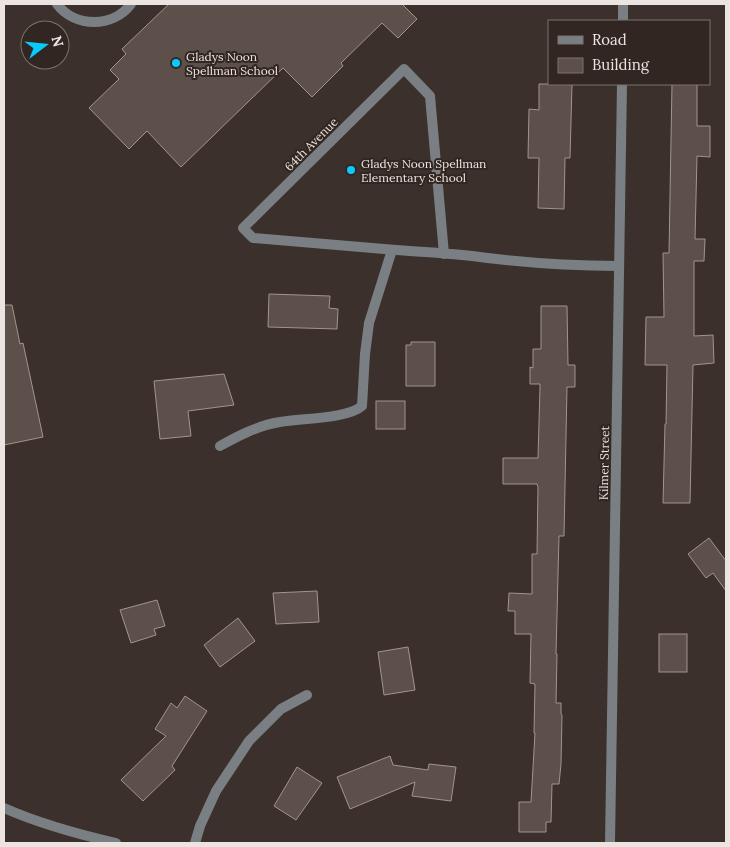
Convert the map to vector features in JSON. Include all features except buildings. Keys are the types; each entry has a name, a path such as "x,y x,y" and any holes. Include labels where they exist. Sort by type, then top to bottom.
{"street":[{"path":"57,4 73,18 87,22 104,22 126,11 131,4"},
{"path":"623,4 623,20"},
{"name":"64th Avenue","path":"444,254 430,96 404,69 243,228 253,238 564,266 619,266"},
{"name":"Kilmer Street","path":"610,843 622,85"},
{"path":"220,446 240,435 278,422 349,413 356,411 362,406 369,323 392,250"},
{"path":"195,843 200,826 216,792 249,741 281,709 307,695"},
{"path":"4,808 33,820 116,843"}],"place":[{"name":"Gladys Noon Spellman School","path":"176,63"},
{"name":"Gladys Noon Spellman Elementary School","path":"351,170"}]}
